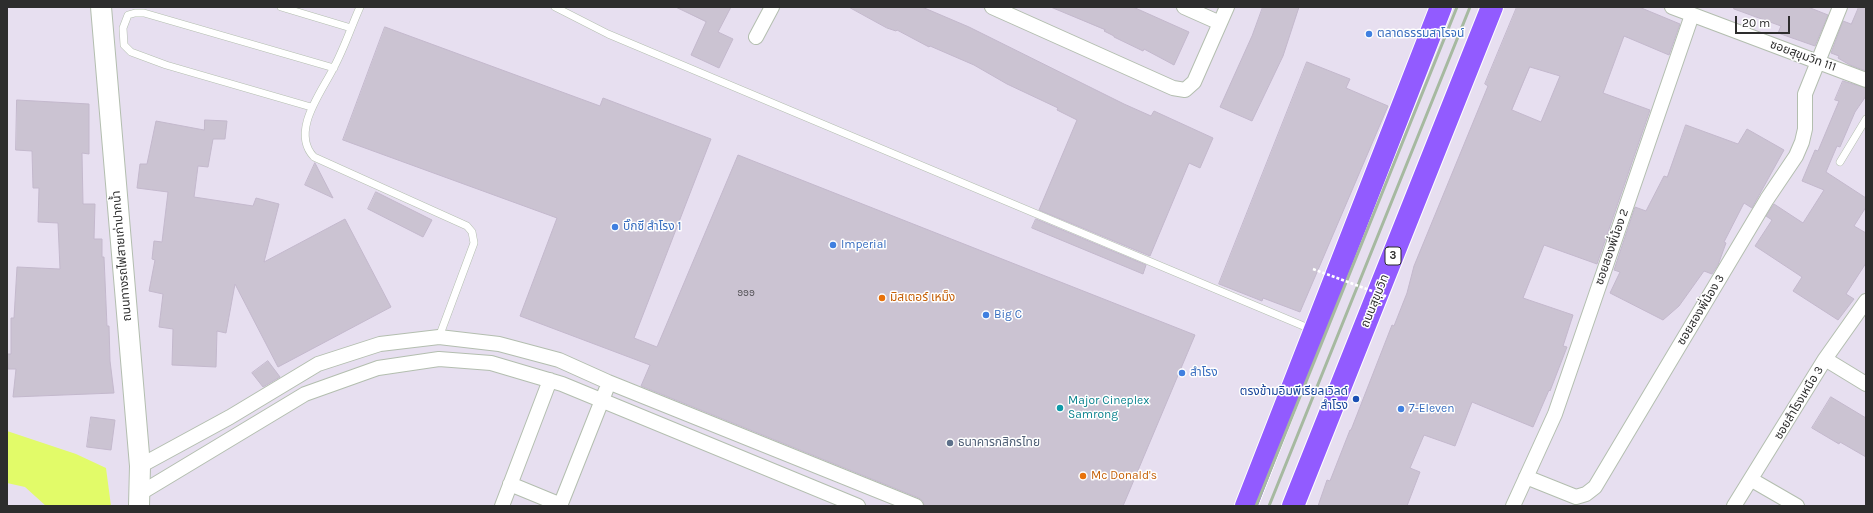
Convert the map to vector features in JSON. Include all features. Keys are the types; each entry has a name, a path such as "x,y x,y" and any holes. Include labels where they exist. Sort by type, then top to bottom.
{"highway":[{"path":"1246,506 1441,7"},
{"name":"ถนนสุขุมวิท","path":"1293,506 1492,7"}],"main road":[{"name":"ถนนทางรถไฟสายเก่าปากน้ำ","path":"101,7 140,466 139,500"}],"street":[{"path":"756,37 772,7"},
{"path":"992,7 1173,88 1185,90 1194,82 1227,7"},
{"path":"1184,7 1220,23"},
{"name":"ซอยสุขุมวิท 111","path":"1672,7 1819,61 1866,80"},
{"name":"ซอยสองพี่น้อง 3","path":"1526,477 1576,497 1586,494 1595,487 1767,199 1796,156 1804,134 1804,94 1819,61 1840,7"},
{"name":"ซอยสองพี่น้อง 2","path":"1513,506 1555,414 1692,15"},
{"name":"ซอยสำโรงเหนือ 3","path":"1734,506 1752,480 1825,359 1866,301"},
{"path":"140,466 230,417 318,364 380,344 439,337 499,344 559,360 608,382 916,506"},
{"path":"439,337 439,359"},
{"path":"139,500 304,394 378,368 439,359 491,363 550,380 602,399 858,506"},
{"path":"1825,359 1866,384"},
{"path":"502,506 550,380"},
{"path":"510,484 560,505 608,382"},
{"path":"285,384 294,400"},
{"path":"1752,480 1798,506"}],"lane":[{"path":"281,7 351,28"},
{"path":"360,7 334,68 311,107 305,137 308,150 314,157 467,226 472,232 474,243 439,337"},
{"path":"555,7 608,34 1315,331"},
{"path":"311,107 166,65 131,52 124,45 122,28 128,15 135,12 144,13 334,68"},
{"path":"1840,162 1866,119"}],"path":[{"path":"1313,269 1388,297"}],"shaded area":[{"path":"7,431 76,454 106,468 111,506 46,506 25,487 7,483"}],"building":[{"path":"676,7 731,7 718,32 733,39 719,68 691,55 706,22"},
{"path":"849,7 922,7 969,27 1124,104 1151,116 1154,111 1213,138 1200,168 1189,163 1150,256 1039,210 1077,120 1057,110 1058,108 1007,84 974,65 930,46 929,47 897,30 887,28"},
{"path":"1051,7 1133,7 1189,32 1174,65 1144,49 1143,51 1114,37 1104,31 1105,30"},
{"path":"1263,7 1299,7 1283,56 1252,121 1220,107 1252,36"},
{"path":"1517,7 1639,7 1680,24 1669,55 1624,36 1603,93 1650,110 1597,264 1544,245 1523,298 1573,315 1563,346 1567,347 1550,391 1549,390 1533,427 1472,402 1455,446 1424,435 1410,468 1420,472 1407,506 1318,506 1327,480 1330,481 1351,430 1392,325 1394,326 1407,293 1414,266 1488,86 1485,84","holes":["1530,67 1560,76 1541,122 1512,110"]},
{"path":"1734,7 1808,7 1828,15 1815,46 1778,33 1781,26 1734,9"},
{"path":"1859,7 1866,7 1866,71 1850,65 1838,58 1839,56 1831,53 1843,21 1851,24"},
{"name":"Imperial","path":"385,27 600,106 603,98 711,139 634,338 657,347 738,155 1195,335 1123,506 924,506 923,501 919,498 641,386 650,365 520,316 557,218 343,140"},
{"path":"1307,62 1350,79 1346,88 1388,106 1300,312 1263,298 1262,301 1219,284"},
{"path":"1843,81 1866,88 1866,96 1855,112 1840,147 1837,146 1826,172 1866,198 1866,207 1854,226 1866,233 1866,263 1846,294 1854,299 1838,320 1793,291 1802,277 1755,246 1772,220 1766,216 1774,204 1803,223 1824,190 1802,181 1815,150 1818,151 1839,101 1835,100"},
{"path":"17,100 89,104 89,154 82,153 83,204 95,204 94,239 102,239 107,326 109,326 110,361 114,393 13,397 16,369 8,369 7,354 11,354 11,318 14,318 17,267 60,269 58,223 38,222 39,188 33,188 32,151 16,150"},
{"path":"205,120 227,121 225,139 213,139 208,167 198,166 194,197 253,206 256,198 279,204 264,262 345,219 391,307 278,367 235,284 226,333 217,331 216,367 172,365 173,329 159,327 163,294 149,291 155,260 152,259 154,241 162,242 168,192 137,188 140,164 147,164 156,121 204,130"},
{"path":"1686,125 1738,144 1747,129 1784,150 1752,208 1744,203 1724,242 1726,243 1718,265 1712,274 1704,271 1679,306 1663,320 1610,293 1620,272 1614,270 1635,207 1646,211 1664,176 1667,177"},
{"path":"315,163 333,198 305,185"},
{"path":"376,192 432,220 423,237 368,209"},
{"path":"1036,219 1146,265 1143,274 1032,228"},
{"path":"268,361 280,377 263,387 252,373"},
{"path":"1831,397 1866,418 1866,457 1840,442 1839,444 1812,428"},
{"path":"91,417 115,420 111,450 87,447"}],"railway":[{"path":"1256,506 1457,7"},
{"path":"1269,506 1470,7"}],"place":[{"name":"ตลาดธรรมสาโรจน์","path":"1369,34"},
{"name":"บิ๊กซี สำโรง 1","path":"615,227"},
{"name":"Imperial","path":"833,245"},
{"name":"มิสเตอร์ เหม็ง","path":"882,298"},
{"name":"Big C","path":"986,315"},
{"name":"สำโรง","path":"1182,373"},
{"name":"ตรงข้ามอิมพีเรียลเวิลด์ สําโรง","path":"1356,399"},
{"name":"Major Cineplex Samrong","path":"1060,408"},
{"name":"7-Eleven","path":"1401,409"},
{"name":"ธนาคารกสิกรไทย","path":"950,443"},
{"name":"Mc Donald's","path":"1083,476"}]}
